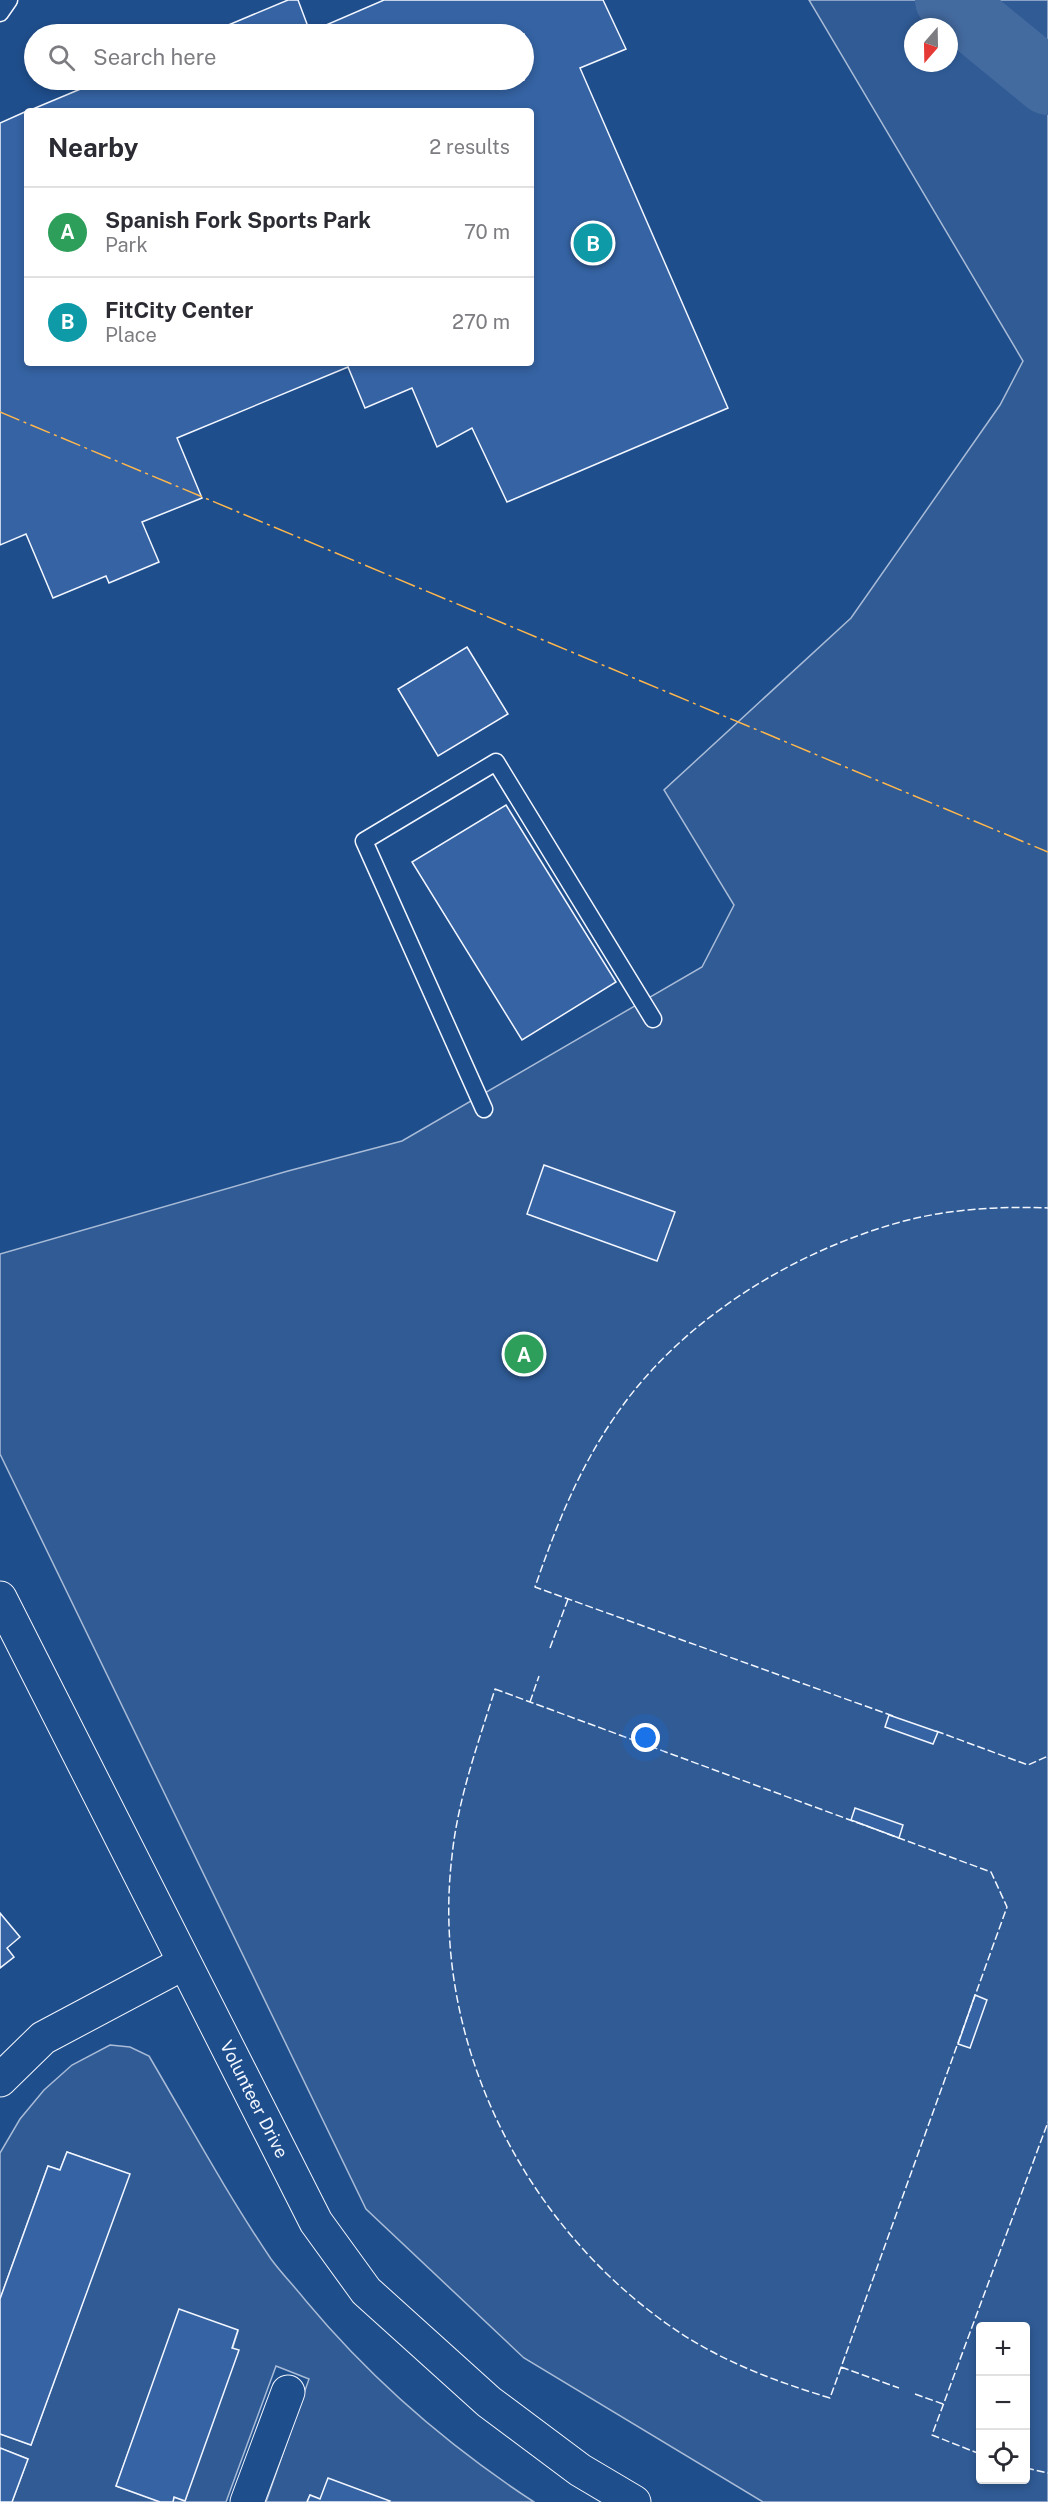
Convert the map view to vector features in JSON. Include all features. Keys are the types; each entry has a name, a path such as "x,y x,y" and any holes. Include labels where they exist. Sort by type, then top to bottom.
{"street":[{"name":"Volunteer Drive","path":"0,1598 316,2222 366,2290 489,2402 580,2470 634,2502"},
{"path":"0,2080 43,2038 184,1964"},
{"path":"247,2502 288,2391"}],"lane":[{"path":"0,13 9,0"},
{"path":"484,1109 364,841 496,762 652,1019"}],"shaded area":[{"path":"809,0 1048,0 1048,2502 763,2502 524,2358 366,2209 0,1454 0,1254 288,1171 402,1141 702,967 734,905 664,790 851,618 1000,405 1023,361"},
{"path":"110,2045 130,2047 149,2056 271,2259 331,2330 357,2358 442,2435 534,2502 389,2502 320,2499 310,2495 307,2502 266,2502 309,2379 276,2366 226,2502 173,2502 174,2497 185,2501 238,2331 180,2310 116,2486 160,2502 12,2502 28,2459 0,2448 0,2434 31,2445 129,2174 67,2152 60,2170 48,2166 0,2299 0,2153 20,2119 44,2090 72,2065"}],"building":[{"path":"288,0 298,0 307,24 231,24"},
{"path":"384,0 603,0 626,49 580,68 728,408 507,502 472,428 437,447 412,388 365,408 348,367 177,438 202,498 142,522 159,562 109,583 106,576 53,598 26,534 0,545 0,123 24,112 24,366 534,366 534,108 35,108 78,90 534,90 534,24 328,24"},
{"path":"467,647 508,714 438,756 398,689"},
{"path":"506,805 616,982 522,1040 412,862"},
{"path":"544,1165 675,1212 657,1261 527,1214"},
{"path":"889,1715 938,1732 933,1744 885,1727"},
{"path":"855,1808 903,1825 899,1838 851,1820"},
{"path":"0,1913 20,1937 7,1948 14,1957 0,1968"},
{"path":"975,1995 987,2000 970,2048 958,2044"},
{"path":"67,2152 130,2174 31,2445 0,2434 0,2299 48,2166 60,2170"},
{"path":"179,2309 238,2330 232,2348 239,2350 185,2501 174,2497 173,2502 160,2502 116,2486"},
{"path":"0,2448 28,2459 12,2502 0,2502"},
{"path":"328,2478 390,2501 307,2502 310,2495 320,2499"}],"waterway":[{"path":"948,0 1048,82"}],"fence":[{"path":"893,1716 535,1587 570,1498 603,1435 642,1381 706,1320 781,1271 862,1234 904,1221 957,1211 993,1208 1048,1208"},
{"path":"550,1648 568,1599"},
{"path":"530,1702 539,1676"},
{"path":"495,1689 991,1872 1007,1907 830,2398 767,2377 707,2349 670,2326 617,2283 570,2234 530,2179 497,2120 472,2057 456,1991 449,1924 452,1856 459,1813 469,1771 495,1689"},
{"path":"936,1731 1028,1765 1048,1756"},
{"path":"976,2452 932,2435 1048,2122"},
{"path":"841,2367 899,2388"},
{"path":"915,2394 943,2404"},
{"path":"1030,2469 1048,2473"}],"power":[{"path":"0,412 1048,852"}],"place":[{"name":"FitCity Center","path":"593,243"},
{"name":"Spanish Fork Sports Park","path":"524,1354"}]}
